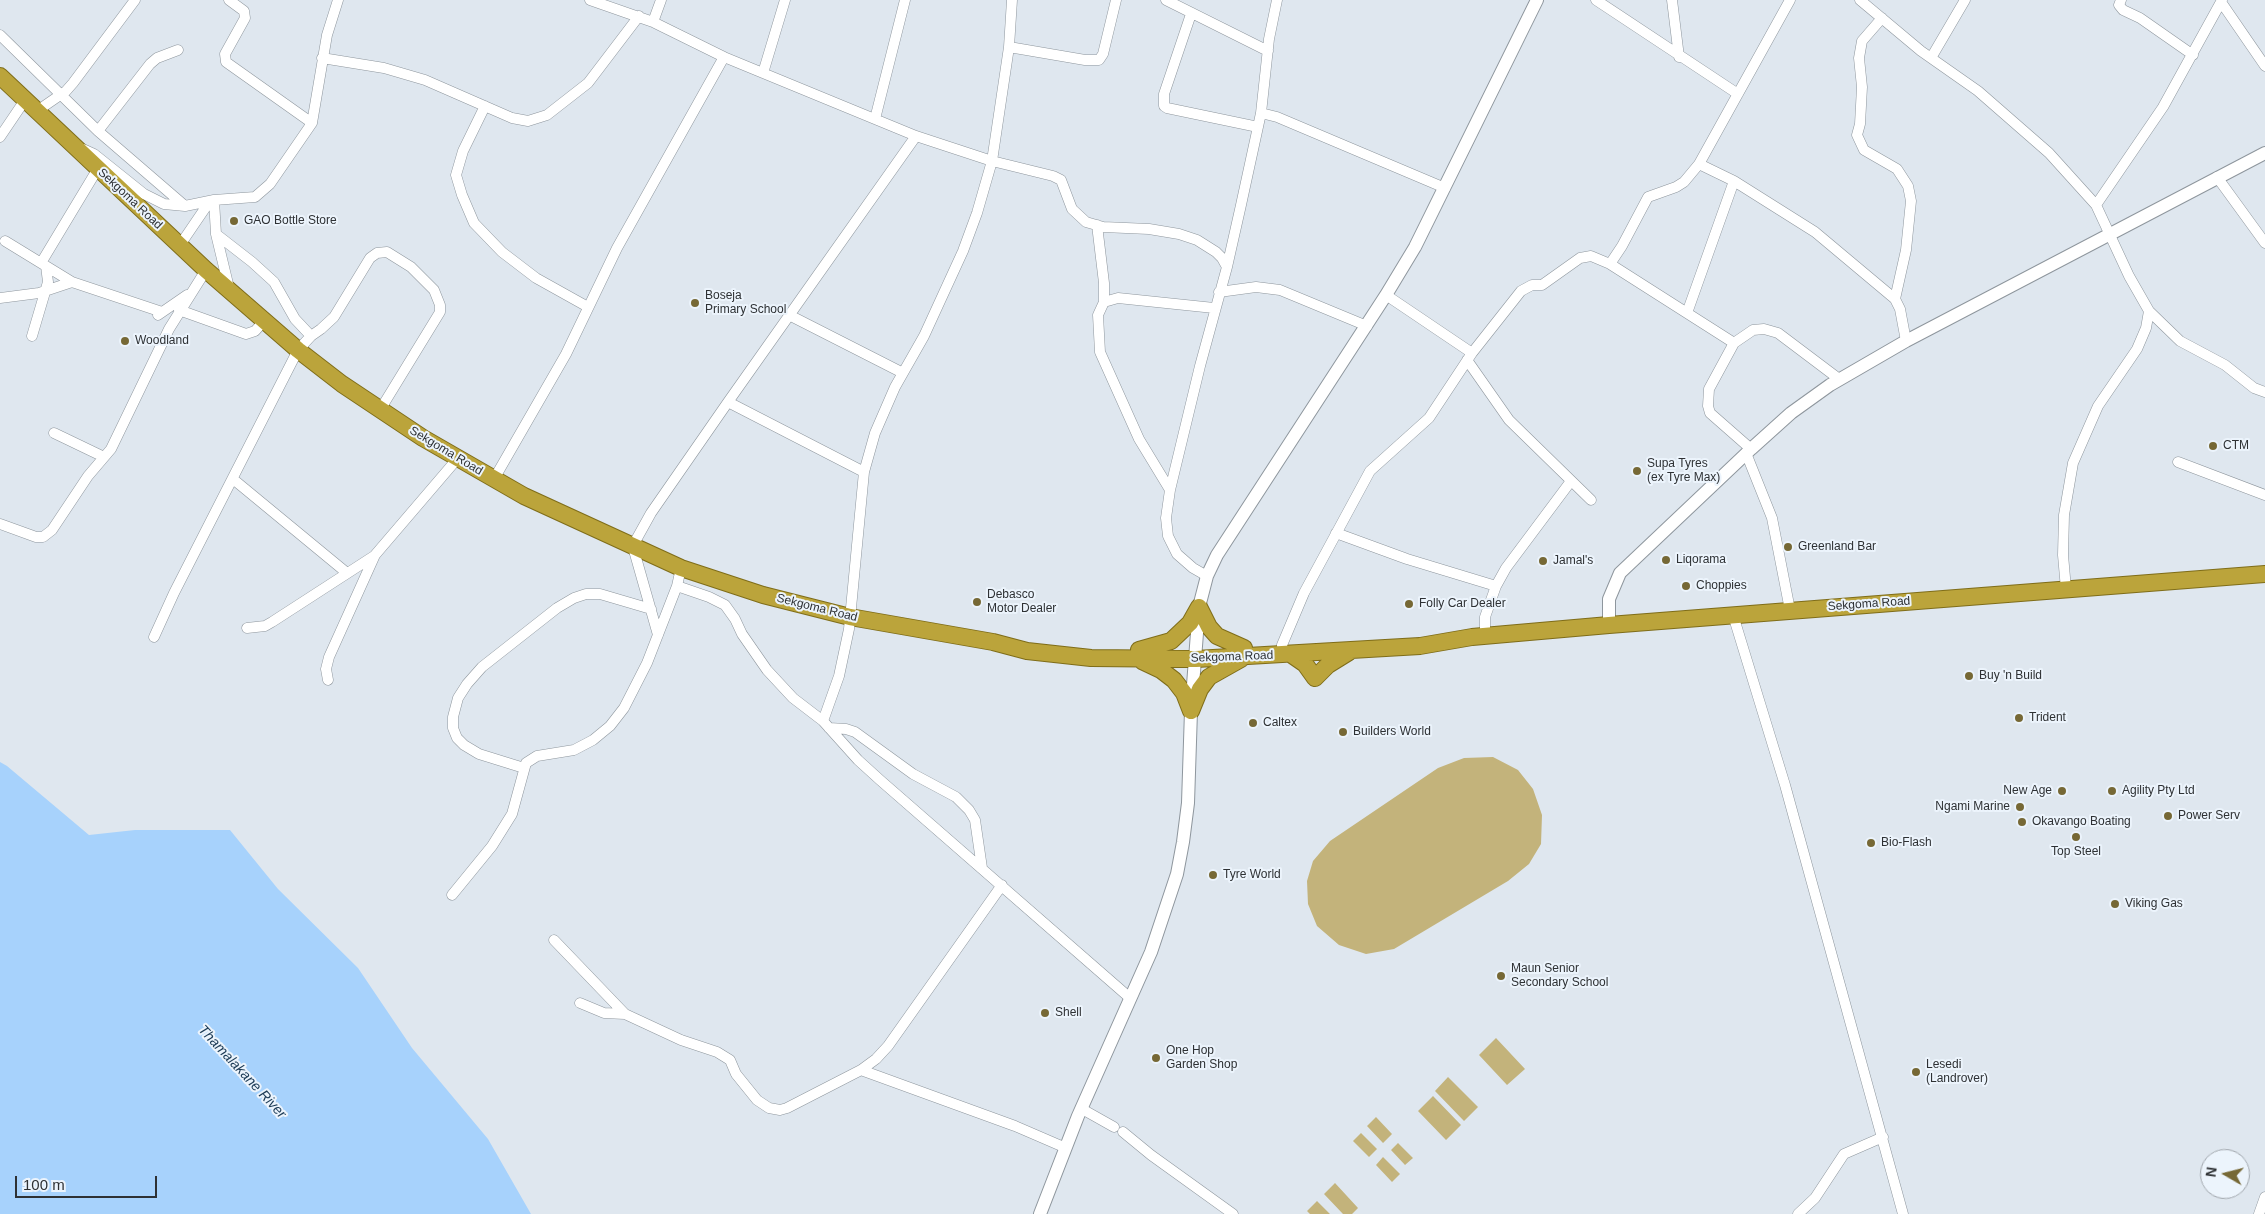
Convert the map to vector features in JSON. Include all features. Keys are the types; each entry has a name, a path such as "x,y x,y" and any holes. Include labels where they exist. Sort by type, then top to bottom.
{"highway":[{"name":"Sekgoma Road","path":"0,76 97,170 264,321 298,350 380,410 494,479 545,506 633,547 681,568 763,595 850,617 993,642 1027,651 1091,658 1287,650 1354,650 1420,646 1478,637 1609,625 2265,574"},
{"path":"1191,711 1200,689 1209,677 1245,652 1217,636 1209,627 1199,607"},
{"path":"1139,655 1171,641 1190,624 1199,607"},
{"name":"Sekgoma Road","path":"1287,650 1418,636 1478,637"},
{"path":"1287,650 1305,664 1315,678 1334,660 1354,650"},
{"path":"1139,655 1174,680 1184,693 1191,711"}],"street":[{"path":"0,137 31,106 60,95 73,83 136,0"},
{"path":"230,0 244,11 246,18 226,54 226,62 312,123"},
{"path":"73,147 94,154 125,180 164,204 185,206 212,201 246,200 263,193 312,123 322,58 338,0"},
{"path":"590,0 639,16 724,57 916,136 992,161 1053,176 1061,180 1072,209 1086,222 1097,225 1180,234 1197,240 1216,252 1227,267"},
{"path":"653,22 661,0"},
{"path":"763,73 785,0"},
{"path":"875,119 890,52 905,0"},
{"path":"826,724 839,676 850,617 864,472 875,433 924,336 963,251 977,213 992,161 1009,48 1012,0"},
{"path":"1009,48 1085,60 1098,60 1103,54 1116,0"},
{"path":"1166,0 1268,51"},
{"path":"1207,576 1193,568 1177,554 1168,536 1166,518 1170,490 1218,292 1227,267 1258,127 1268,51 1278,0"},
{"path":"1040,1214 1082,1109 1151,952 1180,858 1188,795 1191,711 1199,607 1207,576 1217,555 1367,326 1415,247 1537,0"},
{"path":"1596,0 1679,57 1738,94"},
{"path":"1672,0 1679,57"},
{"path":"1610,264 1648,197 1676,188 1684,182 1699,164 1790,0"},
{"path":"1860,0 1931,58 1978,91 2049,152 2096,205 2129,276 2149,311 2180,342 2224,365 2254,388 2265,392"},
{"path":"1931,58 1965,0"},
{"path":"2120,0 2119,5 2123,10 2140,18 2193,55"},
{"path":"2096,205 2163,108 2222,1 2265,66"},
{"path":"1191,14 1164,94 1162,101 1164,106 1258,127"},
{"path":"322,58 384,68 426,80 512,118 528,121 547,115 588,83 639,16"},
{"path":"1882,18 1862,41 1859,58 1862,87 1857,134 1864,150 1897,169 1908,186 1911,200 1906,250 1895,299"},
{"path":"0,35 98,131 185,206"},
{"path":"98,131 150,64 162,56 178,50"},
{"path":"494,479 566,354 617,248 724,57"},
{"path":"485,106 463,152 456,174 474,224 502,252 536,278 588,307"},
{"path":"1261,113 1277,117 1445,188"},
{"path":"658,635 633,547 652,513 728,402 916,136"},
{"path":"1609,625 1609,599 1620,573 1791,413 1839,380 1906,341 2265,153"},
{"path":"1699,164 1734,181 1815,232 1895,299 1900,309 1906,341"},
{"path":"43,265 97,170"},
{"path":"2217,177 2265,244"},
{"path":"1687,312 1734,181"},
{"path":"212,201 216,234 230,291"},
{"path":"180,246 212,201"},
{"path":"1097,225 1104,283 1104,302 1098,315 1100,352 1139,439 1170,490"},
{"path":"216,234 274,282 295,319 310,336"},
{"path":"5,241 72,282 159,314 192,291"},
{"path":"154,637 174,593 298,350 310,336 321,330 334,317 370,258 377,253 387,252 411,267 434,290 439,299 440,312 380,410"},
{"path":"1287,650 1304,593 1370,471 1428,418 1469,356 1525,287 1542,285 1585,256 1610,264 1734,343"},
{"path":"32,336 46,291 48,273 43,265"},
{"path":"0,524 36,537 48,534 88,476 104,457 124,424 180,310 206,270"},
{"path":"0,298 46,291 72,282"},
{"path":"1218,292 1256,287 1280,290 1367,326"},
{"path":"1386,295 1469,356 1509,420 1591,500"},
{"path":"1104,302 1118,298 1214,308"},
{"path":"180,310 246,334 255,331 264,321"},
{"path":"2066,589 2063,555 2064,515 2073,463 2098,406 2139,344 2146,328 2149,311"},
{"path":"788,315 904,373"},
{"path":"1790,610 1772,518 1749,451 1710,413 1708,406 1709,389 1734,343 1753,330 1764,329 1778,333 1839,380"},
{"path":"728,402 864,472"},
{"path":"54,433 104,457"},
{"path":"328,680 326,669 329,656 375,555 458,458"},
{"path":"2178,462 2265,495"},
{"path":"233,479 347,573"},
{"path":"1478,637 1496,586 1512,560 1571,481"},
{"path":"1336,533 1407,559 1496,586"},
{"path":"247,628 265,626 375,555"},
{"path":"452,895 492,846 512,814 526,762 537,756 574,750 593,740 610,726 624,708 636,686 658,635 677,586 681,568"},
{"path":"677,586 710,596 725,605 766,670 793,698 826,724 880,780 1130,998"},
{"path":"524,768 479,754 464,745 457,738 453,717 458,698 467,684 482,667 557,608 574,598 586,594 600,594 651,609"},
{"path":"1733,615 1785,785 1903,1214"},
{"path":"826,724 855,732 882,753 956,797 969,810 975,820 982,868"},
{"path":"554,940 625,1014 681,1040 717,1052 730,1060 736,1074 756,1100 769,1108 780,1110 861,1070 888,1046 1002,886"},
{"path":"580,1003 604,1013 625,1014"},
{"path":"861,1070 1023,1129 1066,1148"},
{"path":"1082,1109 1118,1130 1233,1214"},
{"path":"1798,1214 1815,1198 1844,1154 1883,1137"},
{"path":"2259,1214 2265,1197"}],"shaded area":[{"path":"1493,757 1518,770 1533,789 1542,815 1541,844 1529,864 1508,881 1394,949 1366,954 1339,945 1317,926 1308,904 1307,881 1313,861 1330,841 1438,768 1464,758"},
{"path":"1496,1038 1525,1069 1507,1085 1479,1055"},
{"path":"1448,1077 1478,1107 1464,1121 1435,1091"},
{"path":"1433,1096 1461,1125 1446,1140 1418,1111"},
{"path":"1376,1117 1392,1134 1383,1143 1367,1126"},
{"path":"1361,1133 1377,1149 1369,1157 1353,1141"},
{"path":"1398,1143 1413,1158 1405,1165 1391,1150"},
{"path":"1383,1157 1400,1174 1392,1182 1376,1165"},
{"path":"1335,1183 1358,1208 1352,1214 1343,1214 1324,1194"},
{"path":"1317,1201 1330,1214 1310,1214 1307,1211"}],"water":[{"name":"Thamalakane River","path":"0,762 89,835 135,830 230,830 278,889 358,968 412,1048 488,1139 531,1214 0,1214"}],"place":[{"name":"GAO Bottle Store","path":"234,221"},
{"name":"Boseja Primary School","path":"695,303"},
{"name":"Woodland","path":"125,341"},
{"name":"CTM","path":"2213,446"},
{"name":"Supa Tyres (ex Tyre Max)","path":"1637,471"},
{"name":"Greenland Bar","path":"1788,547"},
{"name":"Liqorama","path":"1666,560"},
{"name":"Jamal's","path":"1543,561"},
{"name":"Choppies","path":"1686,586"},
{"name":"Debasco Motor Dealer","path":"977,602"},
{"name":"Folly Car Dealer","path":"1409,604"},
{"name":"Buy 'n Build","path":"1969,676"},
{"name":"Trident","path":"2019,718"},
{"name":"Caltex","path":"1253,723"},
{"name":"Builders World","path":"1343,732"},
{"name":"New Age","path":"2062,791"},
{"name":"Agility Pty Ltd","path":"2112,791"},
{"name":"Ngami Marine","path":"2020,807"},
{"name":"Power Serv","path":"2168,816"},
{"name":"Okavango Boating","path":"2022,822"},
{"name":"Top Steel","path":"2076,837"},
{"name":"Bio-Flash","path":"1871,843"},
{"name":"Tyre World","path":"1213,875"},
{"name":"Viking Gas","path":"2115,904"},
{"name":"Maun Senior Secondary School","path":"1501,976"},
{"name":"Shell","path":"1045,1013"},
{"name":"One Hop Garden Shop","path":"1156,1058"},
{"name":"Lesedi (Landrover)","path":"1916,1072"}]}
